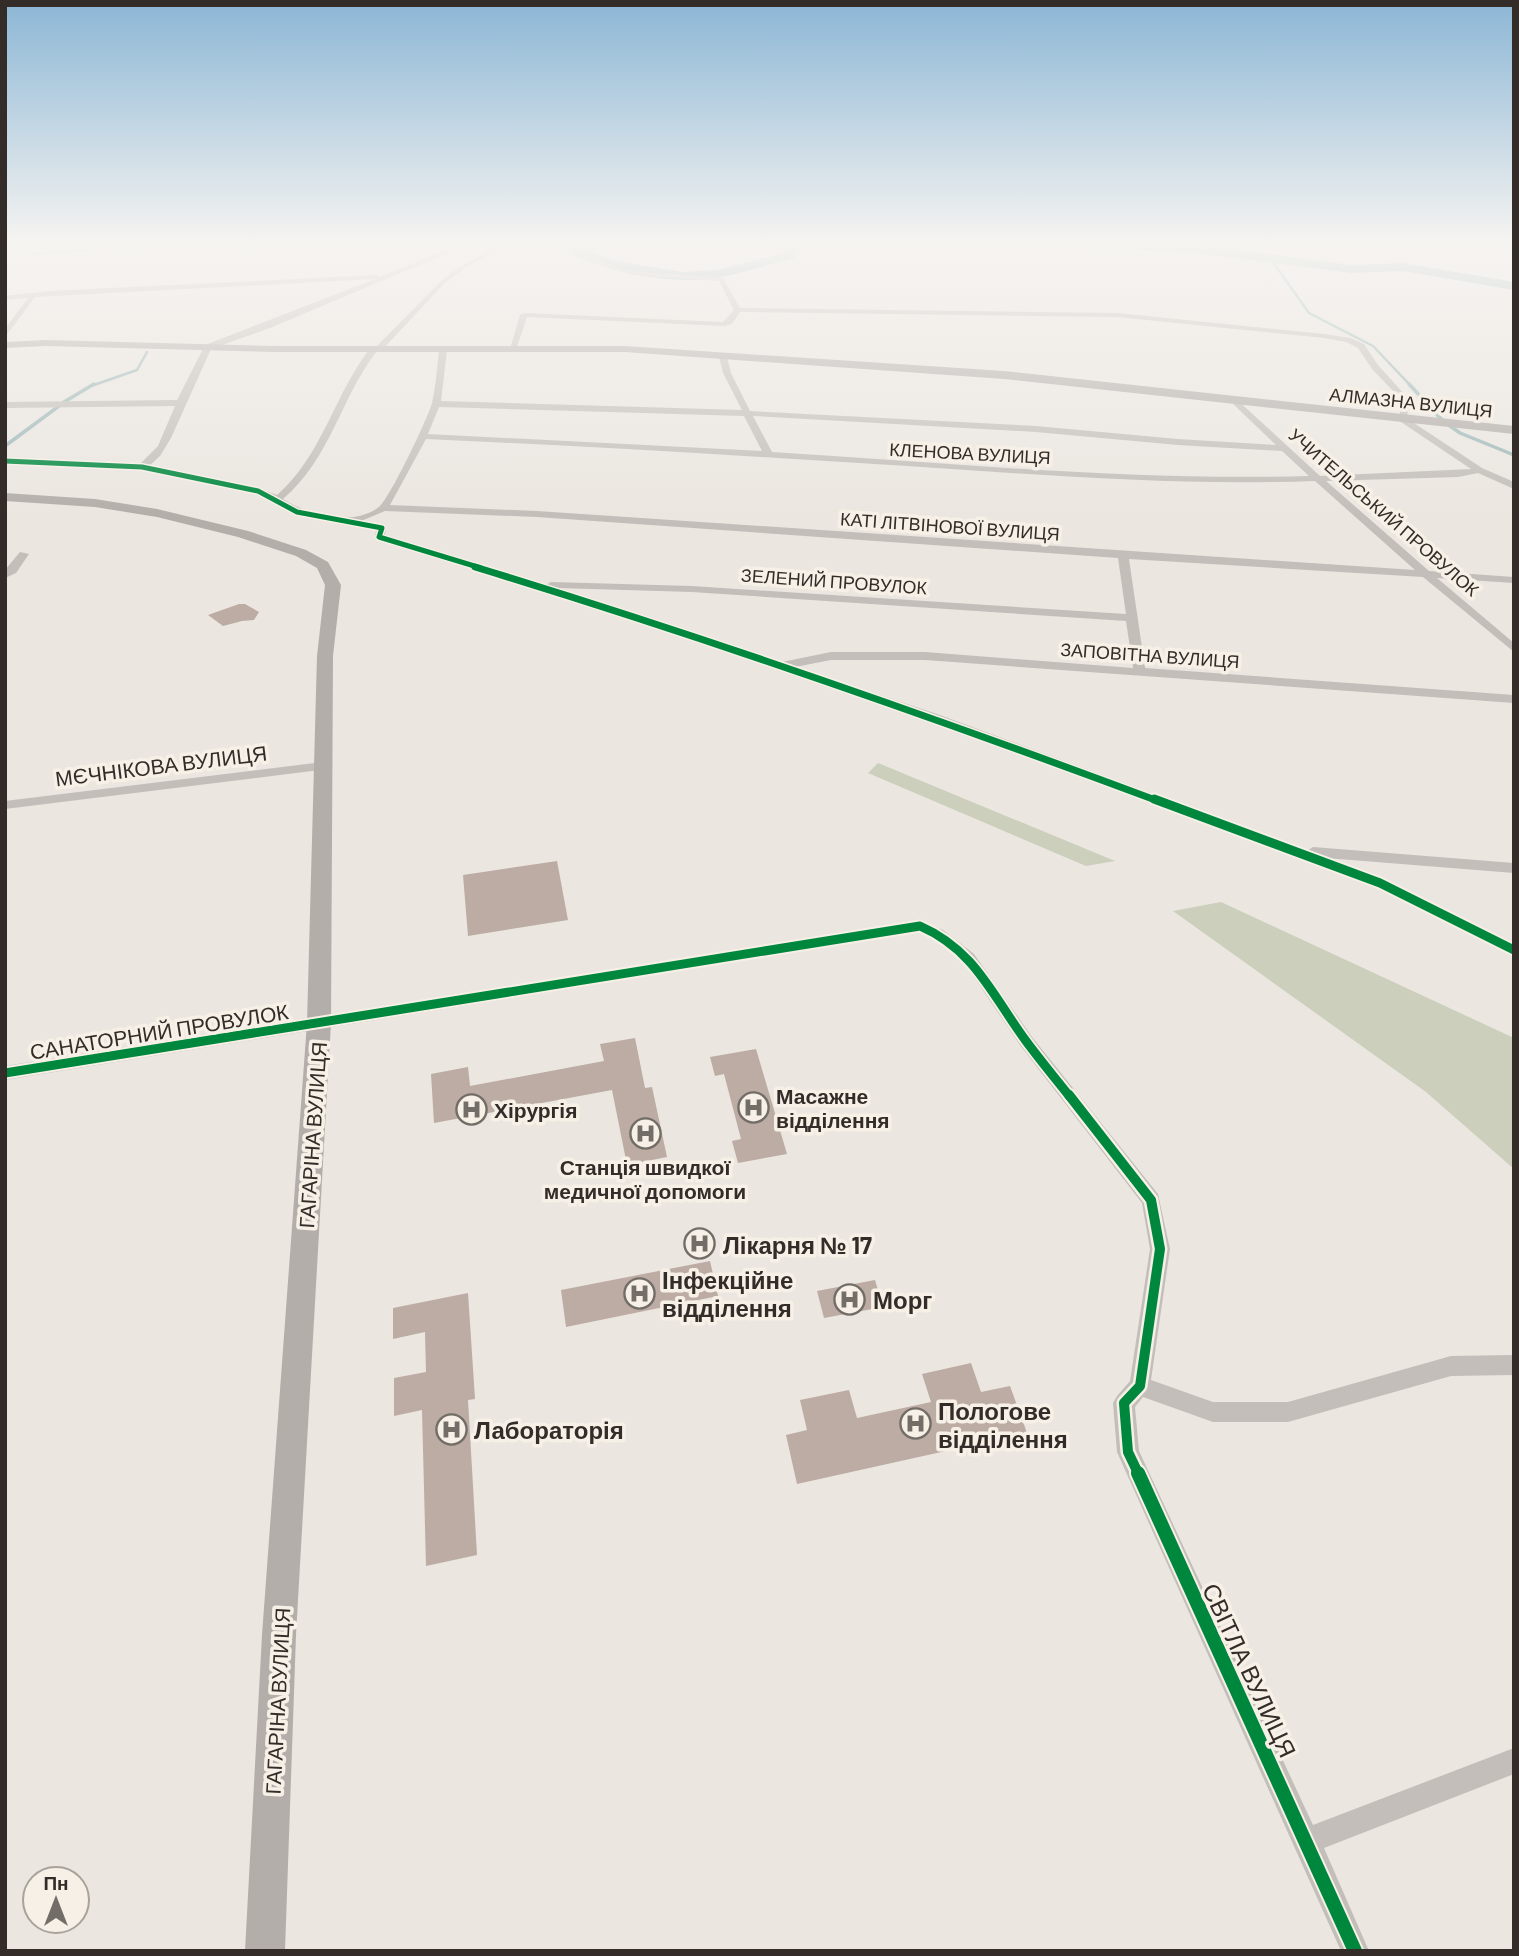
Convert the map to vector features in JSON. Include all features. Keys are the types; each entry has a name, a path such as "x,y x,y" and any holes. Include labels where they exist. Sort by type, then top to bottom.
{"main road":[{"name":"АЛМАЗНА ВУЛИЦЯ","path":"5,345 46,343 443,350 625,349 1004,376 1514,430"},
{"name":"ГАГАРІНА ВУЛИЦЯ","path":"5,497 95,503 157,513 243,534 301,553 323,565 332,586 325,656 319,1023 279,1635 265,1951"}],"street":[{"path":"142,467 154,458 171,432 181,403 208,347 244,334"},
{"path":"278,500 293,488 334,424 362,364 391,334"},
{"path":"512,350 517,334"},
{"path":"1307,334 1348,340 1361,346 1375,367 1402,396 1404,420 1479,470 1514,485"},
{"path":"443,350 436,404 388,508 379,537 784,666 933,717 1380,883 1514,950"},
{"path":"723,357 727,373 769,456"},
{"name":"УЧИТЕЛЬСЬКИЙ ПРОВУЛОК","path":"1233,400 1425,575 1514,649"},
{"path":"5,405 181,403"},
{"path":"436,404 670,409 938,423 1283,448"},
{"name":"КЛЕНОВА ВУЛИЦЯ","path":"421,436 607,444 1148,479 1236,481 1458,474 1479,470"},
{"path":"5,461 142,467 258,491 297,512 382,528"},
{"path":"347,523 388,508"},
{"name":"КАТІ ЛІТВІНОВОЇ ВУЛИЦЯ","path":"388,508 537,514 1514,580"},
{"path":"5,575 12,571 24,554"},
{"path":"1123,555 1139,671"},
{"name":"ЗЕЛЕНИЙ ПРОВУЛОК","path":"535,586 692,589 1130,618"},
{"name":"ЗАПОВІТНА ВУЛИЦЯ","path":"784,666 831,656 925,656 1514,699"},
{"name":"МЄЧНІКОВА ВУЛИЦЯ","path":"5,805 323,765"},
{"path":"1293,850 1514,868"},
{"name":"САНАТОРНИЙ ПРОВУЛОК","path":"5,1073 920,926 938,934 969,958 1026,1041 1151,1200 1160,1249 1132,1395"},
{"path":"1132,1395 1213,1412 1288,1412 1451,1366 1514,1366"},
{"name":"СВІТЛА ВУЛИЦЯ","path":"1132,1395 1128,1452 1355,1951"},
{"path":"1307,1841 1514,1761"}],"green space":[{"path":"878,763 1115,861 1086,866 868,773"},
{"path":"1221,902 1514,1038 1514,1169 1426,1092 1173,911"}],"building":[{"path":"245,604 259,612 254,620 223,626 208,615"},
{"path":"557,861 568,920 468,936 463,875"},
{"name":"Хірургія","path":"635,1038 645,1088 652,1087 667,1157 627,1165 612,1090 434,1123 431,1074 468,1067 470,1086 604,1061 600,1044"},
{"name":"Масажне відділення","path":"756,1049 787,1154 738,1163 732,1141 741,1139 724,1074 715,1076 710,1057"},
{"name":"Інфекційне відділення","path":"710,1261 718,1296 566,1327 561,1290"},
{"name":"Морг","path":"875,1280 883,1307 824,1318 817,1291"},
{"name":"Лабораторія","path":"468,1293 475,1399 468,1400 477,1555 426,1566 422,1410 394,1416 394,1378 426,1372 425,1332 393,1339 393,1308"},
{"name":"Пологове відділення","path":"971,1363 981,1392 1010,1386 1027,1433 797,1484 786,1435 807,1430 800,1400 849,1390 857,1418 931,1402 922,1374"}],"waterway":[{"path":"1350,334 1373,346 1411,386"},
{"path":"91,386 137,370 147,352"},
{"path":"64,402 94,384"},
{"path":"1409,384 1443,421 1460,433 1514,455"},
{"path":"5,446 59,406"}],"cycle path":[{"path":"5,461 142,467 258,491 297,512 382,528 379,537 584,600 933,717 1380,883 1514,950"},
{"path":"5,1073 920,926 938,934 969,958 1026,1041 1151,1200 1160,1249 1140,1386 1124,1403 1128,1452 1355,1951"}],"place":[{"name":"Масажне відділення","path":"753,1107"},
{"name":"Хірургія","path":"471,1109"},
{"name":"Станція швидкої медичної допомоги","path":"645,1134"},
{"name":"Лікарня № 17","path":"700,1244"},
{"name":"Інфекційне відділення","path":"639,1293"},
{"name":"Морг","path":"850,1299"},
{"name":"Пологове відділення","path":"915,1424"},
{"name":"Лабораторія","path":"451,1429"}]}
